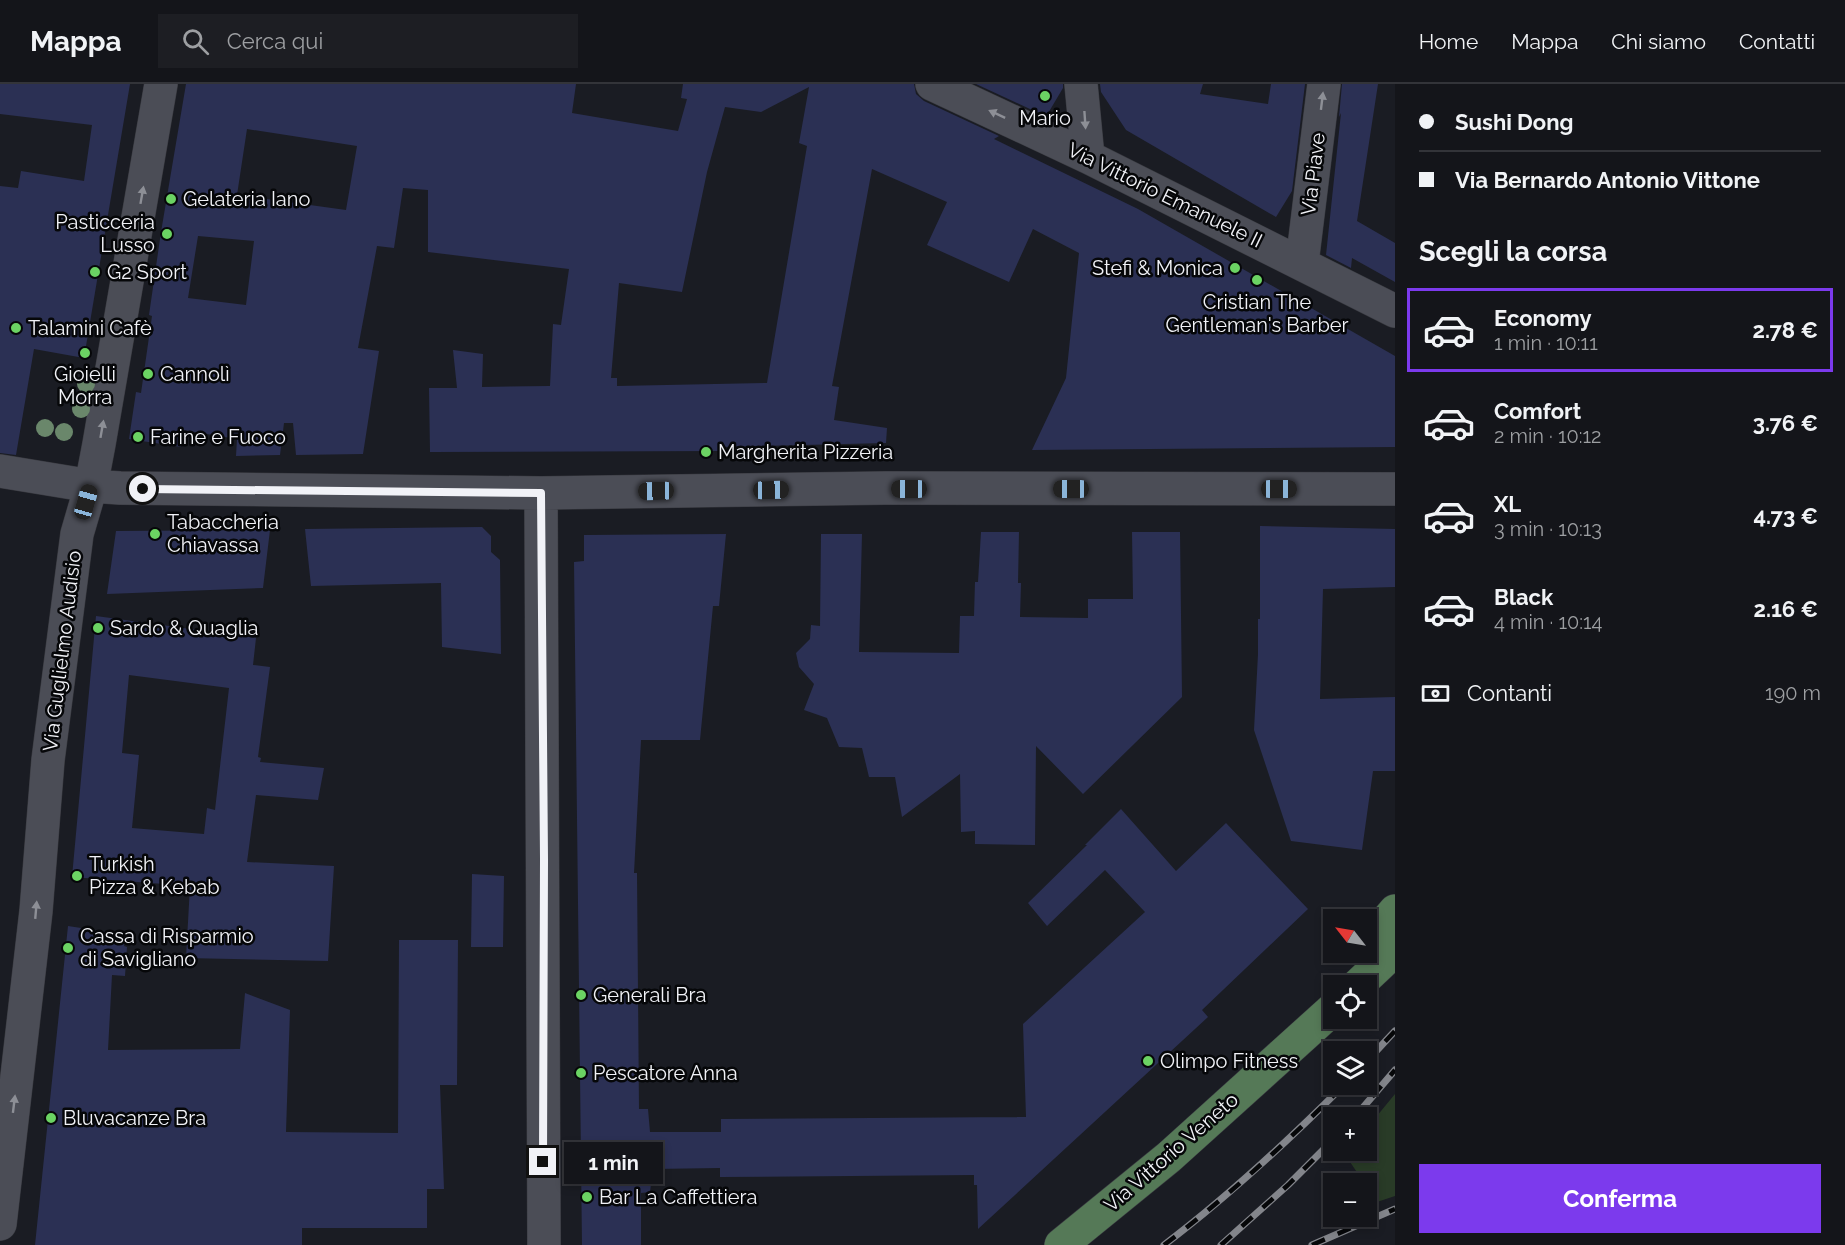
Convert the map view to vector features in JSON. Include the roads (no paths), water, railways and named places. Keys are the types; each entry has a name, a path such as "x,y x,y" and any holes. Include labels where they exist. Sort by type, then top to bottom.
{"main road":[{"path":"1377,932 1395,912"},
{"path":"1369,975 1395,950"},
{"name":"Via Vittorio Veneto","path":"1305,1034 1323,1007"},
{"name":"Via Vittorio Veneto","path":"1061,1245 1169,1157 1323,1018"}],"street":[{"name":"Via Guglielmo Audisio","path":"0,1224 36,911 48,760 77,534 91,486 116,353 161,84"},
{"name":"Via Vittorio Emanuele II","path":"932,84 1088,157 1395,311"},
{"path":"1081,84 1088,157"},
{"name":"Via Piave","path":"1302,263 1324,84"},
{"path":"0,471 91,486 120,488 541,493 886,489 1395,489"},
{"path":"541,493 544,1245"}],"railway":[{"path":"1377,1050 1395,1031"},
{"path":"1363,1107 1395,1070"},
{"path":"1164,1245 1257,1168 1334,1095"},
{"path":"1221,1245 1323,1150"},
{"path":"1312,1245 1395,1209"}],"place":[{"name":"Mario","path":"1045,96"},
{"name":"Gelateria Iano","path":"171,199"},
{"name":"Pasticceria Lusso","path":"167,234"},
{"name":"Stefi & Monica","path":"1235,268"},
{"name":"G2 Sport","path":"95,272"},
{"name":"Cristian The Gentleman's Barber","path":"1257,280"},
{"name":"Talamini Cafè","path":"16,328"},
{"name":"Gioielli Morra","path":"85,353"},
{"name":"Cannolì","path":"148,374"},
{"name":"Farine e Fuoco","path":"138,437"},
{"name":"Margherita Pizzeria","path":"706,452"},
{"name":"Tabaccheria Chiavassa","path":"155,534"},
{"name":"Sardo & Quaglia","path":"98,628"},
{"name":"Turkish Pizza & Kebab","path":"77,876"},
{"name":"Cassa di Risparmio di Savigliano","path":"68,948"},
{"name":"Generali Bra","path":"581,995"},
{"name":"Olimpo Fitness","path":"1148,1061"},
{"name":"Pescatore Anna","path":"581,1073"},
{"name":"Bluvacanze Bra","path":"51,1118"},
{"name":"Bar La Caffettiera","path":"587,1197"}]}
